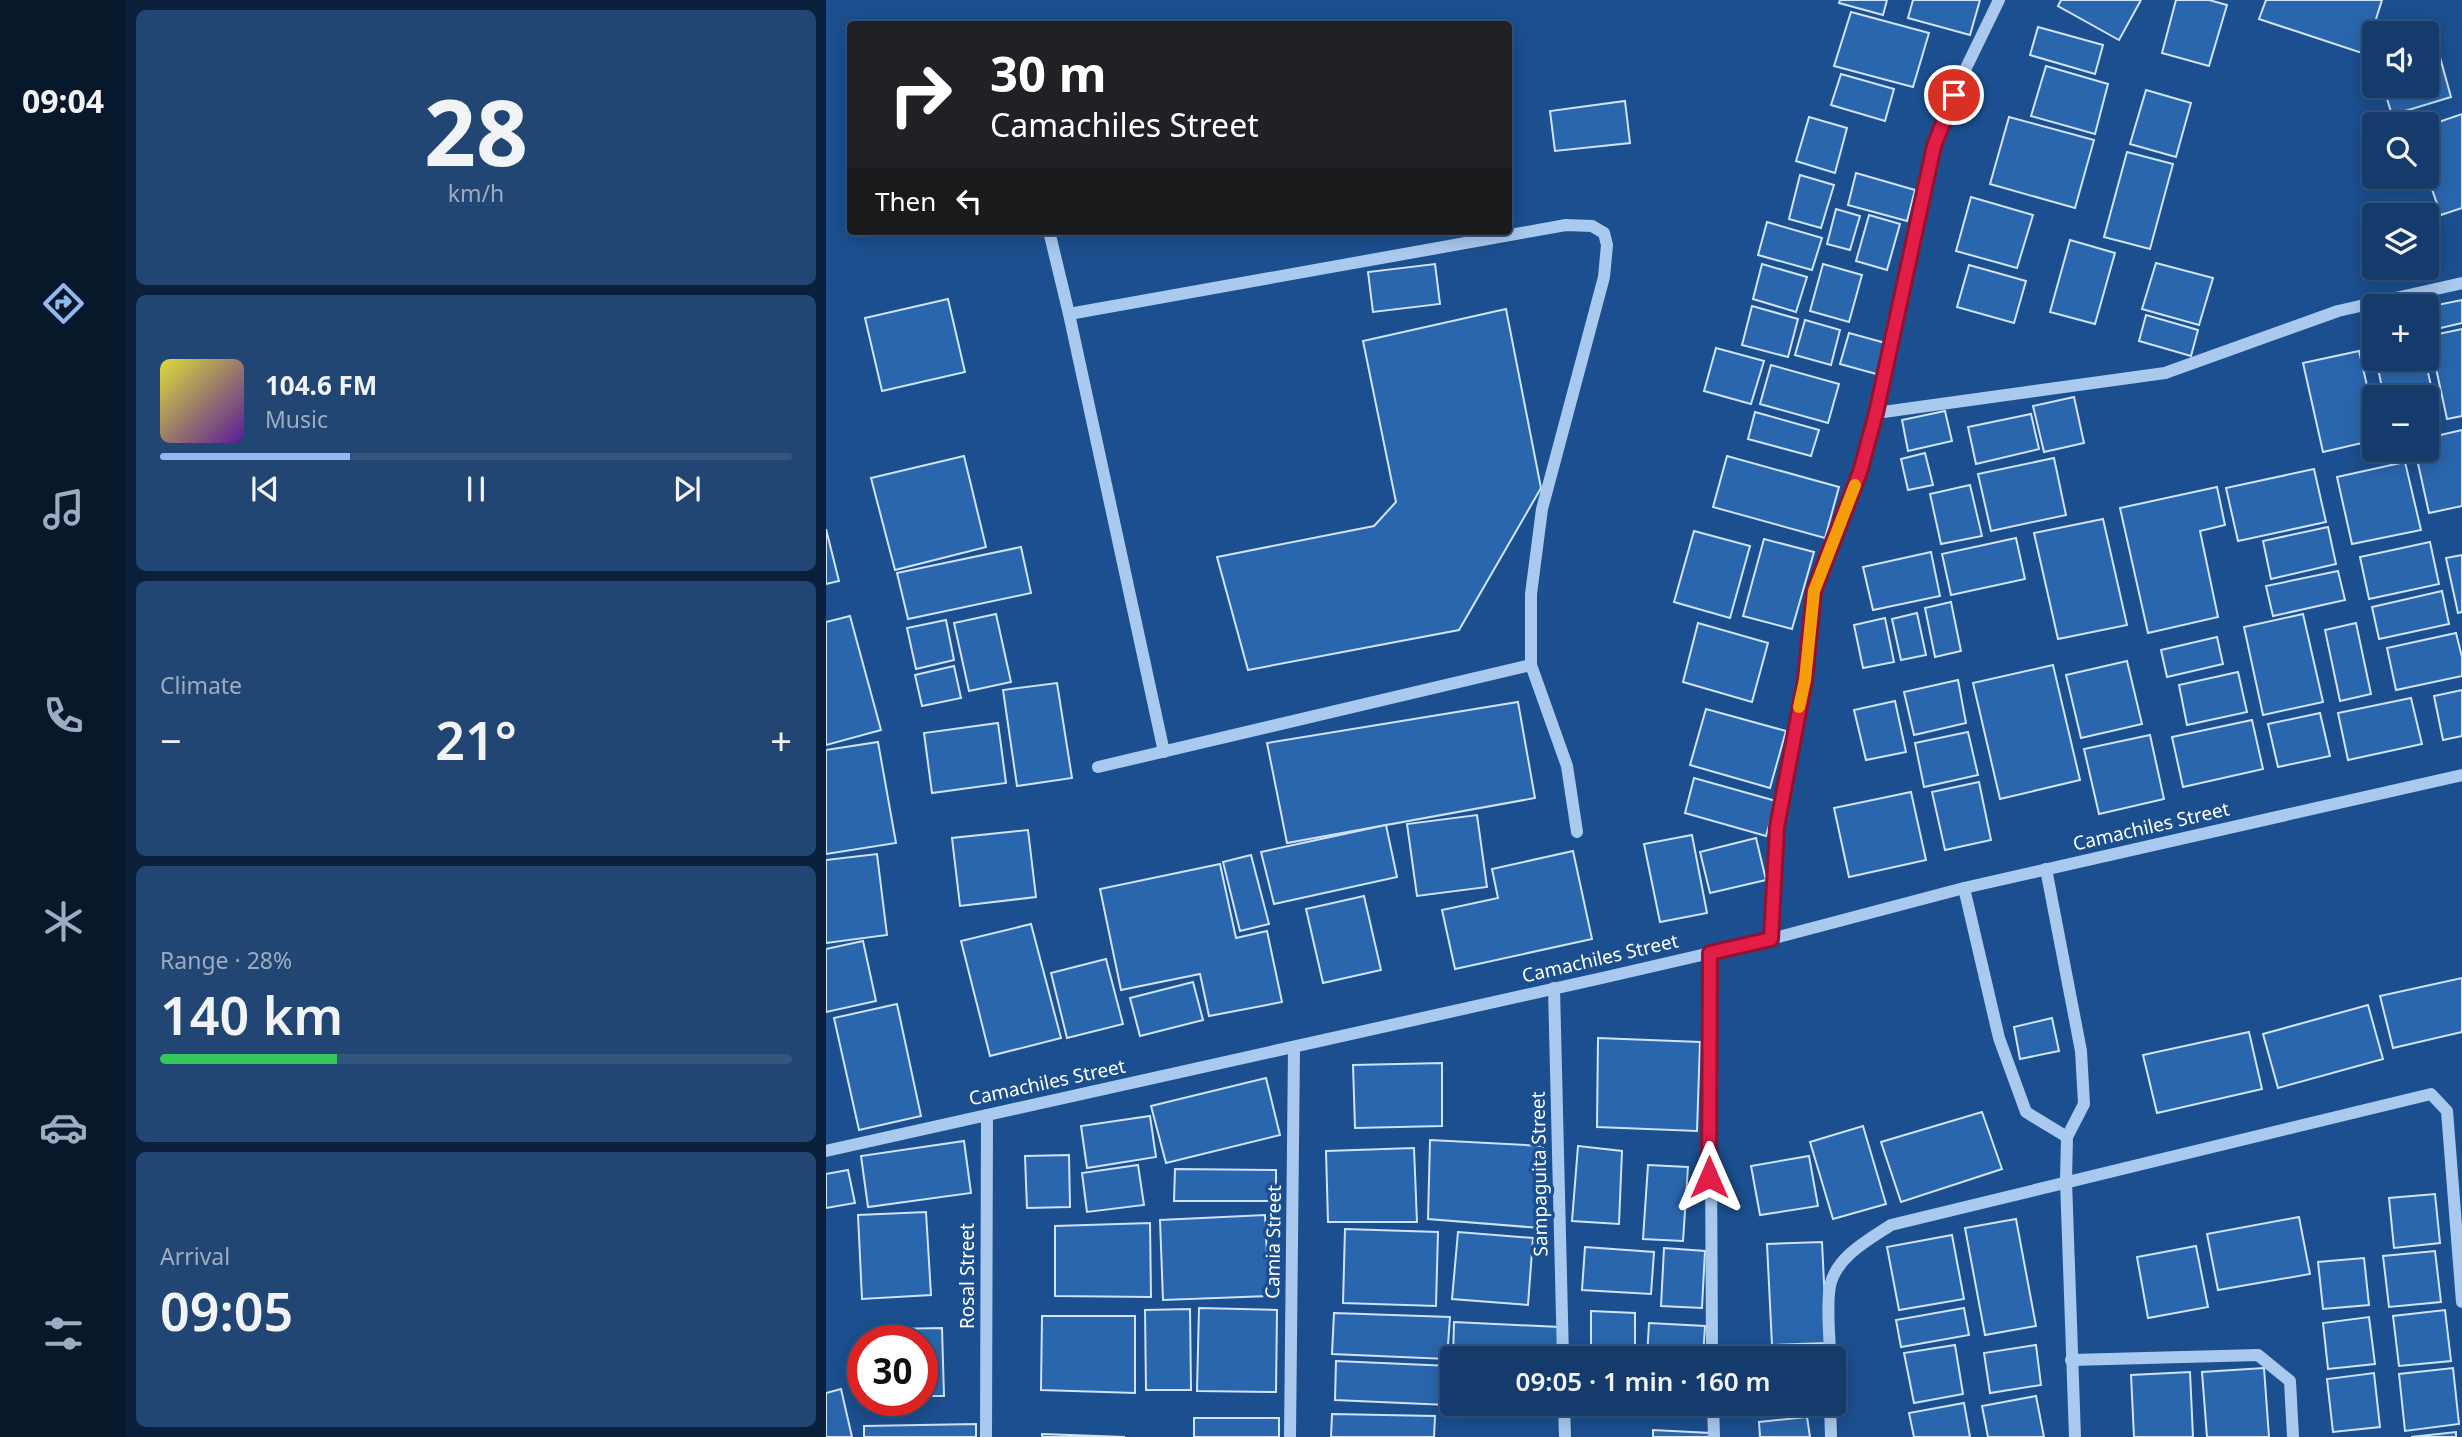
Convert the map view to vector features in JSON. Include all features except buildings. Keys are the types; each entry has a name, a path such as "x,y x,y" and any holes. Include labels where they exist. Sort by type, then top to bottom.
{"street":[{"path":"1771,939 1777,827 1805,680 1814,591 1860,472 1876,413 1934,146 1965,70 1999,0"},
{"path":"1512,235 1566,225 1592,226 1604,233 1607,245 1604,277 1542,509 1531,594 1531,665 1567,766 1577,832"},
{"path":"1050,235 1164,752"},
{"path":"1069,314 1510,235"},
{"path":"1876,413 2165,373 2338,311 2462,283"},
{"path":"1098,767 1531,665"},
{"name":"Camachiles Street","path":"826,1151 1771,939 1964,888 2462,775"},
{"path":"2046,869 2081,1051 2084,1104 2067,1137 2071,1360 2076,1437"},
{"path":"1964,888 1999,1038 2026,1112 2067,1137"},
{"path":"1710,953 1712,1346"},
{"name":"Sampaguita Street","path":"1554,988 1563,1346"},
{"name":"Camia Street","path":"1290,1437 1294,1047"},
{"path":"1830,1346 1830,1287 1839,1268 1858,1247 1891,1225 2431,1094 2447,1111 2462,1302"},
{"name":"Rosal Street","path":"986,1437 987,1115"},
{"path":"2071,1360 2258,1355 2290,1381 2293,1437"},
{"path":"1564,1416 1565,1437"},
{"path":"1713,1416 1714,1437"},
{"path":"1830,1416 1831,1437"}],"slow traffic":[{"path":"1799,707 1805,680 1814,591 1855,485"}],"route":[{"path":"1709,1177 1710,953 1771,939 1777,827 1805,680 1814,591 1860,472 1876,413 1934,146 1954,95"}]}
